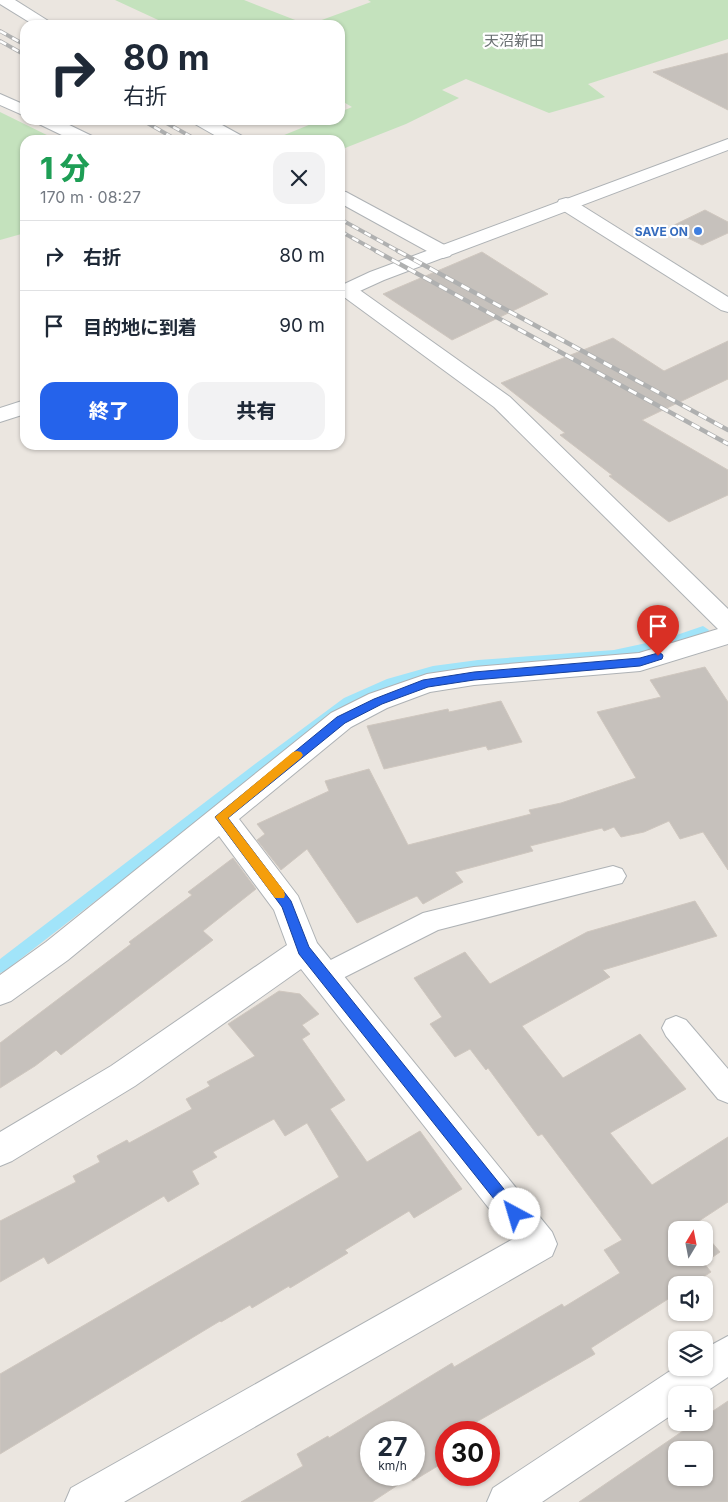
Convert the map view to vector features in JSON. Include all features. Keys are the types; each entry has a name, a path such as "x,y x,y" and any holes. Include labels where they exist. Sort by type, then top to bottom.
{"street":[{"path":"4,0 37,20"},
{"path":"0,99 20,109"},
{"path":"55,125 76,135"},
{"path":"210,125 227,135"},
{"path":"347,286 443,252 728,144"},
{"path":"345,199 443,252"},
{"path":"566,204 728,306"},
{"path":"347,286 502,402 728,624"},
{"path":"0,416 20,409"},
{"path":"0,992 57,951 341,720 378,701 427,683 474,676 640,662 728,635"},
{"path":"85,1502 539,1244 304,950 287,905 221,817"},
{"path":"0,1150 123,1076 304,950"},
{"path":"507,1502 728,1355"}],"lane":[{"path":"325,976 432,922 613,876"},
{"path":"676,1028 728,1090"}],"green space":[{"path":"115,0 244,0 295,20 158,20"},
{"path":"368,0 728,0 728,39 588,84 605,97 549,113 466,79 442,90 459,98 406,124 345,148 345,135 284,135 309,125 345,125 345,110 352,107 345,103 345,20 322,20 371,2"},
{"path":"0,112 20,122 20,125 26,125 47,135 20,135 20,234 0,240"}],"building":[{"path":"728,53 728,110 653,72"},
{"path":"705,210 728,222 728,233 702,245 668,228"},
{"path":"482,252 548,294 452,340 383,294"},
{"path":"613,338 664,371 728,341 728,379 642,420 728,470 728,495 669,522 609,476 612,475 560,435 565,433 501,383"},
{"path":"705,667 728,702 728,870 703,832 680,839 669,821 644,832 621,837 614,827 604,831 602,828 530,846 533,851 455,872 463,882 423,904 417,896 357,923 307,849 281,870 257,840 265,834 257,824 329,791 325,781 369,769 408,845 531,814 529,810 561,803 636,778 597,712 661,697 650,680"},
{"path":"501,701 522,742 488,750 486,746 384,769 367,726 448,709 449,712"},
{"path":"233,858 256,889 203,931 213,940 61,1055 56,1050 0,1088 0,1043 131,944 129,942 192,895 188,892"},
{"path":"695,901 717,936 603,970 610,977 522,1026 563,1078 640,1034 686,1089 610,1133 652,1185 728,1137 728,1202 699,1221 668,1221 668,1266 706,1266 711,1272 705,1276 668,1276 668,1299 591,1348 595,1354 478,1421 435,1421 435,1468 425,1474 425,1421 360,1421 360,1486 396,1486 372,1502 241,1502 303,1466 297,1454 328,1436 329,1438 452,1363 454,1367 562,1304 564,1307 620,1273 604,1250 622,1240 542,1134 538,1136 488,1068 486,1070 470,1049 455,1057 430,1024 442,1017 414,978 465,952 490,984 587,932"},
{"path":"279,991 300,994 319,1014 302,1025 310,1034 302,1039 345,1100 330,1109 367,1162 420,1131 462,1189 414,1218 409,1211 345,1250 348,1253 290,1288 289,1286 252,1308 250,1305 220,1321 0,1454 0,1374 339,1177 307,1123 285,1136 274,1119 213,1152 217,1157 192,1171 199,1184 168,1202 164,1196 48,1264 44,1257 0,1282 0,1221 76,1182 73,1176 100,1162 97,1156 127,1140 129,1143 192,1109 186,1099 210,1086 207,1082 255,1056 228,1024"},
{"path":"713,1244 720,1252 713,1257"},
{"path":"728,1401 728,1502 579,1502 668,1441 668,1486 713,1486 713,1441 668,1441 683,1431 713,1431 713,1411"}],"waterway":[{"path":"0,967 259,767 348,701 391,682 433,670 478,664 614,654 667,643 703,630"}],"railway":[{"path":"0,31 20,42"},
{"path":"0,41 20,52"},
{"path":"151,125 168,135"},
{"path":"170,125 188,135"},
{"path":"345,222 400,252"},
{"path":"345,234 378,252"},
{"path":"376,251 728,444"},
{"path":"398,251 728,430"}],"slow traffic":[{"path":"279,895 221,817 297,755"}],"place":[{"name":"SAVE ON","path":"698,231"}],"district":[{"name":"天沼新田","path":"514,40"}],"route":[{"path":"515,1214 304,950 287,905 221,817 341,720 378,701 427,683 474,676 640,662 658,656"}]}
